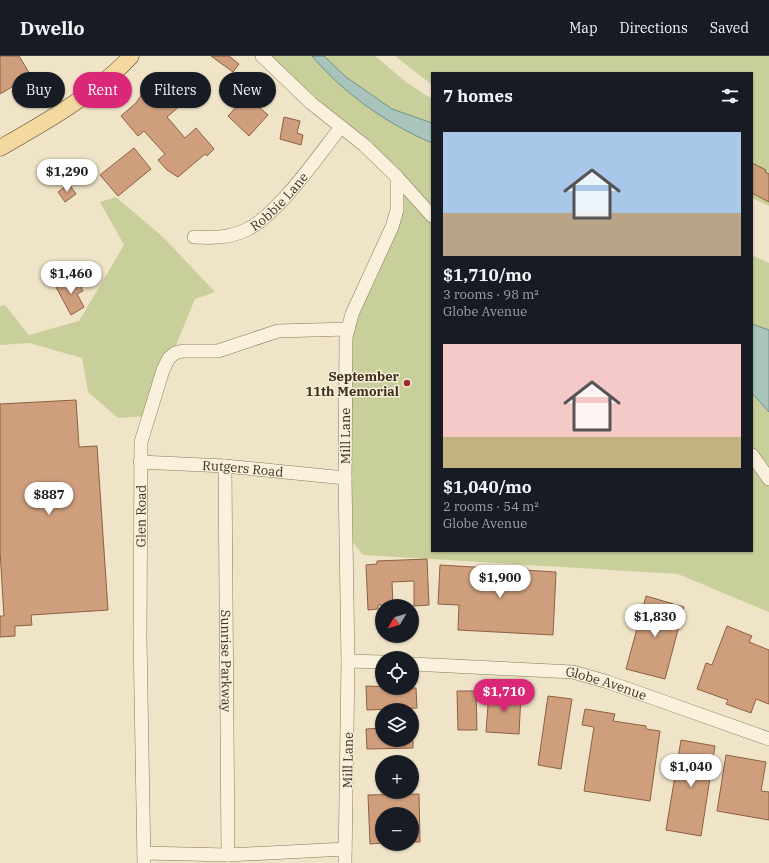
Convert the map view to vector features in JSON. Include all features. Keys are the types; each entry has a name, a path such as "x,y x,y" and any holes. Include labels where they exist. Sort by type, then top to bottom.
{"main road":[{"path":"0,148 84,97 131,56"}],"street":[{"path":"262,56 301,94 364,145 397,177 431,215"},
{"name":"Robbie Lane","path":"194,237 215,238 232,235 246,230 257,223 280,203 341,127"},
{"name":"Mill Lane","path":"346,863 345,850 348,783 348,660 345,478 345,356 348,329 352,314 392,227 397,210 397,177"},
{"name":"Glen Road","path":"144,858 140,637 140,442 163,370 169,358 175,353 183,351 218,351 278,330 348,329"},
{"path":"753,456 769,479"},
{"name":"Rutgers Road","path":"140,462 225,466 345,478"},
{"name":"Sunrise Parkway","path":"225,466 228,855"},
{"path":"348,660 375,662"},
{"name":"Globe Avenue","path":"419,664 573,672 608,682 769,740"},
{"path":"144,858 345,850"}],"green space":[{"path":"272,56 375,56 406,82 431,98 431,552 753,552 753,255 769,263 769,612 678,574 363,555 346,534 346,337 392,227 398,194 397,168"},
{"path":"395,56 769,56 769,206 753,198 753,72 431,72 431,84"},
{"path":"116,197 163,237 215,292 195,299 147,416 118,418 88,392 82,358 29,343 0,345 0,306 5,305 29,335 79,321 124,245 100,202"}],"water":[{"path":"312,56 324,56 346,77 392,109 431,123 431,143 382,117 352,95 324,70"},
{"path":"753,324 769,330 769,412 753,394"}],"building":[{"path":"0,56 19,56 29,72 12,72 12,87 0,94"},
{"path":"211,56 229,56 239,64 233,72"},
{"path":"140,97 140,108 177,108 167,117 185,138 196,128 214,149 207,156 205,154 178,177 167,170 158,160 165,154 144,131 138,136 121,116 136,103"},
{"path":"235,108 260,108 268,115 249,136 228,116"},
{"path":"284,117 300,121 297,133 303,135 301,145 280,139"},
{"path":"134,148 151,169 118,196 100,175"},
{"path":"753,164 766,170 765,172 769,174 769,202 753,194"},
{"path":"69,184 76,194 65,202 58,192"},
{"path":"75,276 83,291 77,294 84,307 71,315 56,287"},
{"path":"76,400 79,447 97,446 108,610 31,615 32,625 15,626 15,636 0,637 0,616 4,616 0,551 0,404"},
{"path":"427,559 429,605 419,606 419,599 414,599 414,581 392,582 393,599 375,599 375,609 368,610 366,565 377,564 377,561"},
{"path":"440,565 556,572 553,635 458,630 459,605 438,604"},
{"path":"646,596 684,607 665,679 626,669"},
{"path":"727,626 752,636 749,642 769,650 769,704 756,699 751,713 726,704 728,700 697,689 706,663 712,665"},
{"path":"366,686 375,686 375,695 416,695 417,703 375,703 375,710 367,710"},
{"path":"457,691 476,691 477,730 458,730"},
{"path":"489,692 521,694 519,734 486,732"},
{"path":"548,696 572,699 561,769 538,765"},
{"path":"585,709 615,714 613,721 646,726 646,729 660,731 650,801 584,791 594,727 582,725"},
{"path":"375,728 375,747 413,748 367,749 366,729"},
{"path":"681,740 715,746 701,836 666,830"},
{"path":"726,755 766,762 761,791 769,792 769,820 717,811"},
{"path":"419,794 420,842 419,807 375,807 375,844 370,844 368,795 375,795 375,799 419,799"}],"place":[{"name":"September 11th Memorial","path":"407,383"}]}
